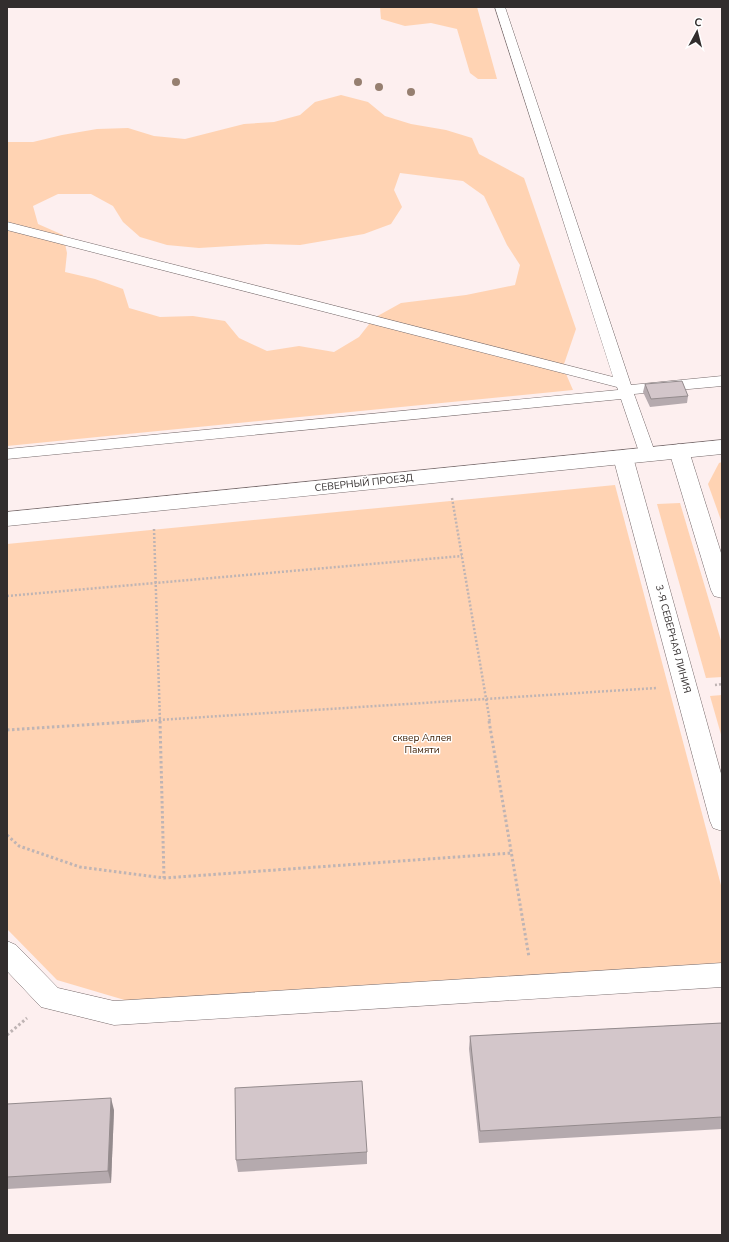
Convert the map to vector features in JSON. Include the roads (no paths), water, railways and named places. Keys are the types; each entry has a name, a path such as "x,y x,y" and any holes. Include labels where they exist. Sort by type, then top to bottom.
{"street":[{"name":"СЕВЕРНЫЙ ПРОЕЗД","path":"7,519 722,447"},
{"path":"679,451 722,587"},
{"name":"3-Я СЕВЕРНАЯ ЛИНИЯ","path":"623,457 722,821"},
{"path":"7,953 50,998 114,1012 722,975"}],"lane":[{"path":"500,7 625,389 648,454"},
{"path":"7,226 625,389"},
{"path":"7,454 722,380"}],"park label":[{"name":"сквер Аллея Памяти","path":"422,744"}]}
